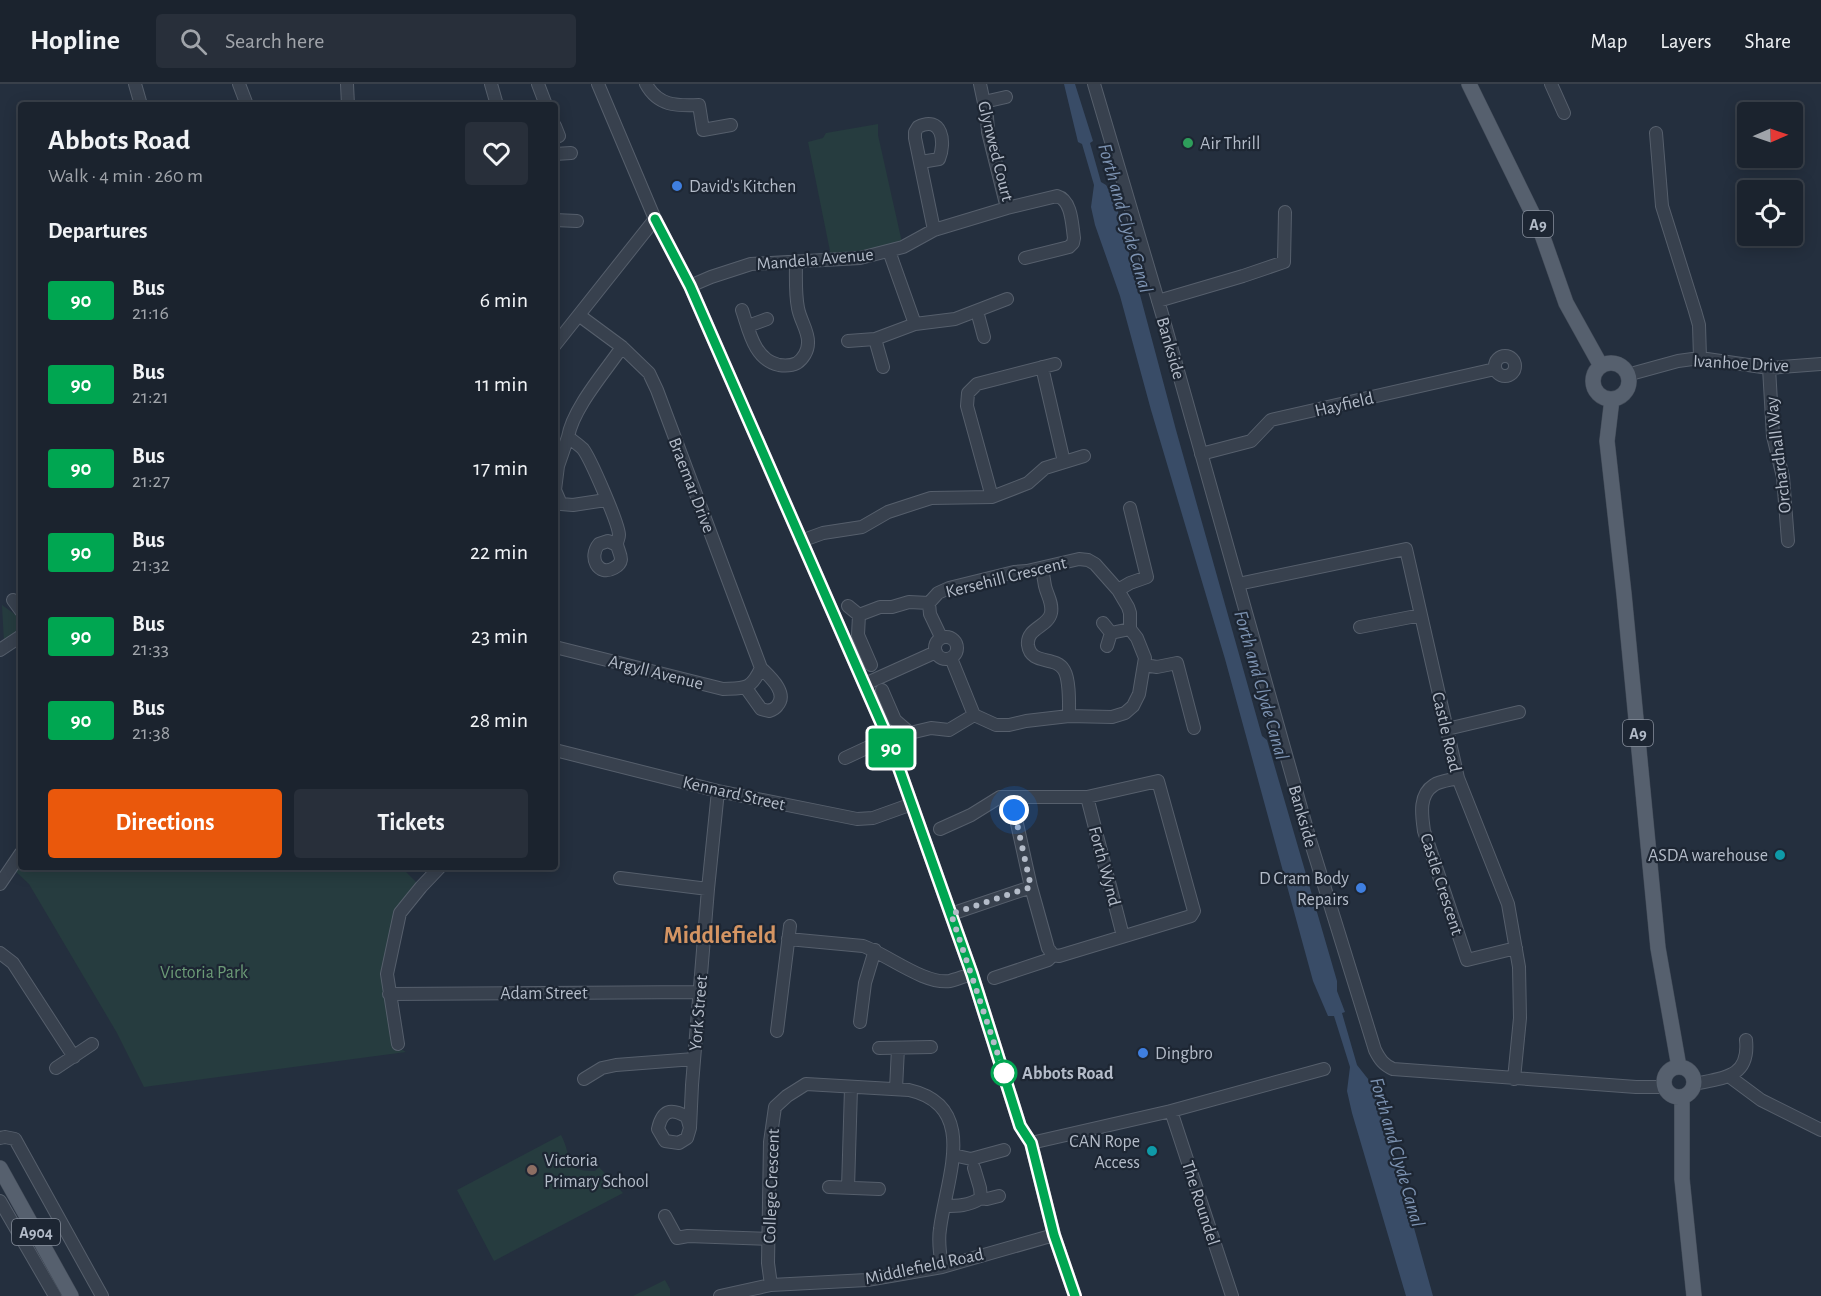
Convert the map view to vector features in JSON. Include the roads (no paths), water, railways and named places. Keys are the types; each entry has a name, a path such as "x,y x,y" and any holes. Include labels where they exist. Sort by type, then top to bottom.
{"main road":[{"name":"A9","path":"1469,84 1540,228 1566,303 1601,366"},
{"path":"1612,399 1599,395 1595,390 1593,376 1601,366 1611,363 1625,370 1627,375"},
{"name":"A9","path":"1627,375 1629,381 1624,393 1612,399 1607,441 1658,948 1679,1067"},
{"path":"1679,1067 1684,1067 1692,1074 1694,1084 1690,1093 1682,1097 1672,1095 1665,1087 1665,1076 1669,1071 1679,1067"},
{"path":"1682,1097 1682,1179 1694,1296"},
{"name":"A904","path":"0,1168 71,1296"}],"street":[{"path":"135,84 140,102"},
{"path":"239,84 246,102"},
{"path":"347,84 348,102"},
{"path":"491,84 496,102"},
{"path":"538,84 545,102"},
{"path":"598,84 655,219 690,286 888,738 972,974 1020,1126 1031,1143 1054,1235 1075,1296"},
{"path":"646,84 656,98 666,104 699,105 703,130 731,125"},
{"name":"Glynwed Court","path":"980,84 988,132 1007,208 1057,196 1067,202 1073,243 1069,247 1025,258"},
{"name":"Bankside","path":"1094,84 1310,840 1379,1059 1393,1070 1636,1087 1665,1087"},
{"path":"1551,84 1564,113"},
{"path":"984,102 1006,97"},
{"path":"1656,133 1662,206 1699,325 1700,358"},
{"path":"558,154 571,153"},
{"path":"921,162 934,230"},
{"name":"Mandela Avenue","path":"690,286 751,264 832,261 860,258 889,251 903,247 934,230 1007,208"},
{"path":"1158,302 1284,262 1286,212"},
{"path":"558,342 655,219"},
{"path":"558,220 577,221"},
{"path":"889,251 915,324"},
{"path":"742,310 758,351 765,359 788,366 801,359 808,344 797,305 796,261"},
{"path":"848,341 875,339 915,324 955,319 1007,299"},
{"path":"977,311 984,337"},
{"name":"Braemar Drive","path":"580,316 622,347 649,373 657,390 761,668 776,683 781,697 778,706 769,711 761,709 750,685"},
{"path":"748,326 767,319"},
{"path":"875,339 883,367"},
{"path":"558,466 571,424 622,347"},
{"name":"Ivanhoe Drive","path":"1627,375 1678,361 1700,358 1769,368 1821,364"},
{"path":"992,496 967,406 968,393 977,384 1055,364"},
{"path":"1042,368 1064,462"},
{"name":"Orchardhall Way","path":"1769,368 1773,436 1783,477 1788,541"},
{"name":"Hayfield","path":"1201,454 1251,441 1271,420 1495,369"},
{"path":"568,437 583,449 593,467 619,534 617,545"},
{"path":"801,541 823,533 862,527 888,512 931,498 992,496 1028,483 1045,468 1084,456"},
{"path":"558,507 606,500"},
{"path":"1118,590 1147,577 1130,508"},
{"name":"Castle Road","path":"1238,584 1406,549 1458,778 1508,904 1519,967 1520,1018 1514,1079"},
{"name":"Kersehill Crescent","path":"941,637 930,614 929,603 938,593 949,588 1078,558 1095,564 1118,590 1130,613 1130,629 1143,652 1144,665 1139,694 1133,706 1125,713 1112,717 1070,716 1002,725 996,725 974,715"},
{"path":"1042,567 1045,587 1051,603 1051,615 1033,631 1028,644 1031,654 1037,659 1051,662 1063,669 1070,716"},
{"path":"859,615 880,607 892,608 909,602 929,603"},
{"path":"848,606 859,615"},
{"path":"859,615 858,635 871,665"},
{"path":"1360,627 1421,615"},
{"path":"1107,646 1107,628 1130,629"},
{"path":"941,637 950,637 956,642 956,652 951,658 941,658 936,652 935,644 941,637"},
{"path":"0,650 18,638"},
{"name":"Argyll Avenue","path":"558,648 723,689 750,685"},
{"path":"865,684 936,652"},
{"path":"910,733 932,728 949,730 974,715 951,658"},
{"path":"1144,665 1157,667 1177,663 1194,728"},
{"path":"750,685 761,668"},
{"path":"882,690 895,720 910,733"},
{"path":"1447,729 1519,712"},
{"path":"908,748 910,733"},
{"path":"845,758 888,738"},
{"name":"Kennard Street","path":"558,751 718,791 857,819 873,819 912,804"},
{"name":"Castle Crescent","path":"1458,778 1435,784 1423,800 1421,813 1424,831 1467,960 1516,948"},
{"path":"940,829 971,815 1000,797 1016,796 1087,797 1158,781 1194,911 1191,916 1059,956 1053,955 1048,948 1031,887 1014,810 1016,796"},
{"name":"York Street","path":"690,1128 708,889 718,791"},
{"name":"Forth Wynd","path":"1087,797 1123,936"},
{"path":"0,884 18,857"},
{"path":"398,1044 387,974 400,913 437,870"},
{"path":"620,878 708,889"},
{"path":"951,914 1031,887"},
{"path":"777,1031 790,926"},
{"path":"788,939 863,946 875,950 928,979 948,981 972,974"},
{"path":"860,1022 865,983 875,950"},
{"path":"0,953 13,963 74,1057"},
{"path":"994,978 1048,960 1053,955"},
{"name":"Adam Street","path":"389,994 700,992"},
{"path":"1694,1084 1730,1077 1744,1060 1747,1050 1746,1040"},
{"path":"56,1068 92,1044"},
{"path":"879,1048 932,1047"},
{"path":"896,1089 898,1048"},
{"path":"584,1079 602,1068 616,1065 694,1059"},
{"path":"1031,1143 1171,1111 1324,1069"},
{"path":"1730,1077 1761,1100 1821,1130"},
{"name":"College Crescent","path":"771,1285 768,1263 770,1142 775,1107 806,1084 921,1092 942,1106 953,1128 954,1155 939,1232 942,1266"},
{"path":"848,1188 851,1088"},
{"name":"The Roundel","path":"1171,1111 1232,1296"},
{"path":"0,1138 15,1139 102,1296"},
{"path":"954,1155 971,1159 1004,1150"},
{"path":"974,1168 981,1198"},
{"path":"829,1187 879,1189"},
{"path":"944,1206 959,1206 974,1203 981,1198 999,1196"},
{"path":"0,1202 55,1296"},
{"path":"665,1216 677,1238 688,1236 768,1239"},
{"name":"Middlefield Road","path":"720,1296 771,1285 867,1280 942,1266 1054,1235"}],"water":[{"path":"1064,84 1075,84 1093,141 1090,143 1101,182 1106,185 1114,197 1176,430 1262,736 1267,740 1337,981 1337,991 1345,1012 1342,1013 1357,1065 1372,1084 1433,1296 1406,1296 1352,1113 1347,1091 1350,1067 1334,1016 1328,1016 1313,981 1225,659 1151,410 1120,296 1095,225 1091,207 1094,185 1082,144 1078,142"}],"place":[{"name":"Air Thrill","path":"1188,143"},
{"name":"David's Kitchen","path":"677,186"},
{"name":"ASDA warehouse","path":"1780,855"},
{"name":"D Cram Body Repairs","path":"1361,888"},
{"name":"Dingbro","path":"1143,1053"},
{"name":"Abbots Road","path":"1004,1073"},
{"name":"CAN Rope Access","path":"1152,1151"},
{"name":"Victoria Primary School","path":"532,1170"}],"district":[{"name":"Middlefield","path":"720,935"}],"water label":[{"name":"Forth and Clyde Canal","path":"1126,218"},
{"name":"Forth and Clyde Canal","path":"1262,685"},
{"name":"Forth and Clyde Canal","path":"1398,1152"}],"park label":[{"name":"Victoria Park","path":"204,972"}]}
